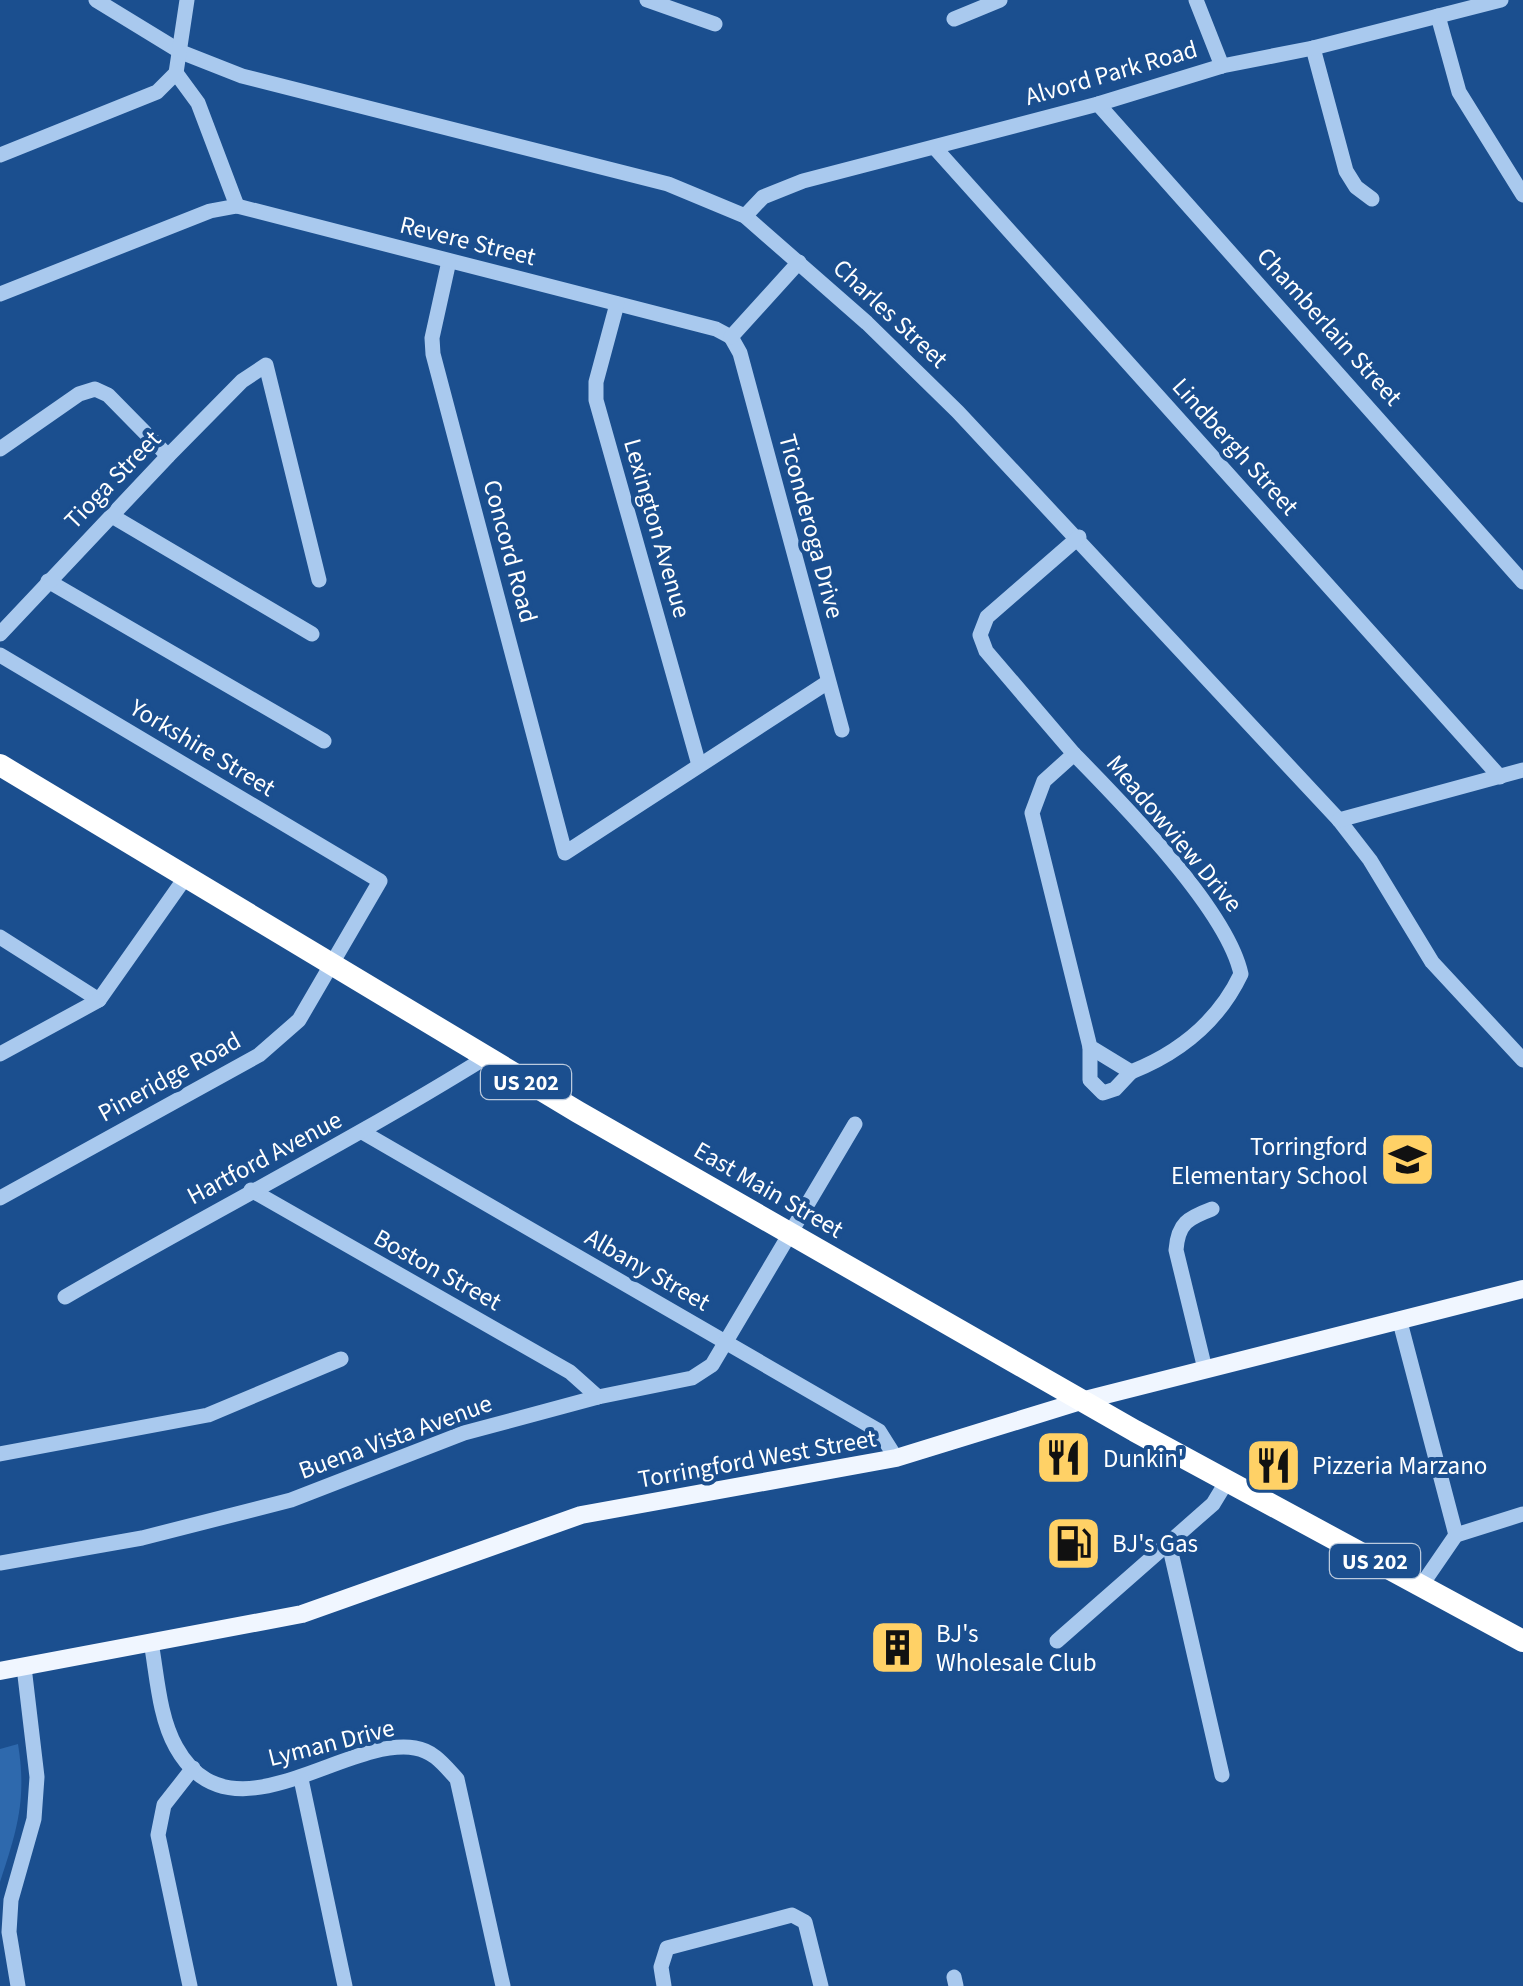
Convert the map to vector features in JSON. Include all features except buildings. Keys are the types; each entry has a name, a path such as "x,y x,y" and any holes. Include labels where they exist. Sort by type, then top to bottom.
{"highway":[{"name":"East Main Street","path":"4,774 334,964 485,1058 1080,1400 1523,1641"}],"main road":[{"name":"Torringford West Street","path":"0,1671 315,1610 581,1515 896,1458 1080,1400 1523,1289"}],"street":[{"name":"Charles Street","path":"96,0 181,52 242,76 668,184 745,216 800,262 958,412 1079,537 1338,820 1370,860 1432,962 1523,1060"},
{"path":"0,155 146,98 176,73 187,0"},
{"path":"647,0 715,24"},
{"path":"954,19 1000,0"},
{"path":"1196,0 1222,66"},
{"name":"Alvord Park Road","path":"745,216 763,197 803,181 1098,104 1222,66 1313,48 1501,0"},
{"path":"1438,16 1458,92 1523,195"},
{"path":"1313,48 1346,170 1356,187 1372,199"},
{"path":"0,294 210,211 237,206 198,103 176,73"},
{"name":"Chamberlain Street","path":"1098,104 1523,582"},
{"name":"Lindbergh Street","path":"935,148 1500,777"},
{"name":"Revere Street","path":"237,206 716,329 731,337"},
{"name":"Concord Road","path":"450,261 432,338 434,354 565,853 699,765"},
{"path":"731,337 800,262"},
{"name":"Lexington Avenue","path":"617,304 596,382 596,400 699,765"},
{"name":"Ticonderoga Drive","path":"731,337 740,353 842,730"},
{"name":"Tioga Street","path":"0,634 242,381 266,365 320,580"},
{"path":"0,449 79,394 95,389 108,395 168,456"},
{"path":"112,516 312,634"},
{"name":"Meadowview Drive","path":"1074,754 1044,781 1032,813 1090,1047 1090,1080 1103,1094 1131,1072 1165,1059 1190,1041 1232,992 1241,974 1226,932 1117,798 986,651 980,636 987,617 1079,537"},
{"path":"48,580 324,742"},
{"name":"Yorkshire Street","path":"0,655 380,882"},
{"path":"699,765 828,682"},
{"path":"1338,820 1523,770"},
{"path":"0,1054 99,1000 185,878"},
{"name":"Pineridge Road","path":"0,1198 259,1055 299,1020 380,882"},
{"path":"0,937 99,1000"},
{"path":"1090,1047 1131,1072"},
{"name":"Hartford Avenue","path":"65,1297 251,1190 364,1133 485,1058"},
{"name":"Buena Vista Avenue","path":"0,1563 142,1538 291,1500 464,1433 598,1397 692,1378 712,1365 855,1124"},
{"name":"Albany Street","path":"364,1133 879,1431 896,1458"},
{"name":"Boston Street","path":"251,1190 570,1372 598,1397"},
{"path":"1205,1369 1176,1250 1177,1233 1186,1219 1212,1209"},
{"path":"1400,1322 1456,1535"},
{"path":"0,1454 208,1414 341,1359"},
{"path":"1057,1641 1212,1504 1228,1481"},
{"path":"1421,1586 1456,1535 1523,1514"},
{"path":"1169,1544 1222,1775"},
{"path":"151,1642 175,1746 193,1768 164,1805 158,1834 190,1986"},
{"path":"18,1986 10,1916 34,1819 37,1777 24,1668"},
{"name":"Lyman Drive","path":"193,1768 243,1789 301,1778 391,1748 433,1754 457,1779 503,1986"},
{"path":"301,1778 345,1986"},
{"path":"664,1986 661,1967 668,1948 792,1915 805,1922 821,1986"}],"shaded area":[{"path":"18,1744 19,1814 0,1882 0,1749"}],"place":[{"name":"Torringford Elementary School","path":"1407,1160"},
{"name":"Dunkin'","path":"1064,1458"},
{"name":"Pizzeria Marzano","path":"1273,1465"},
{"name":"BJ's Gas","path":"1073,1543"},
{"name":"BJ's Wholesale Club","path":"897,1647"}]}
